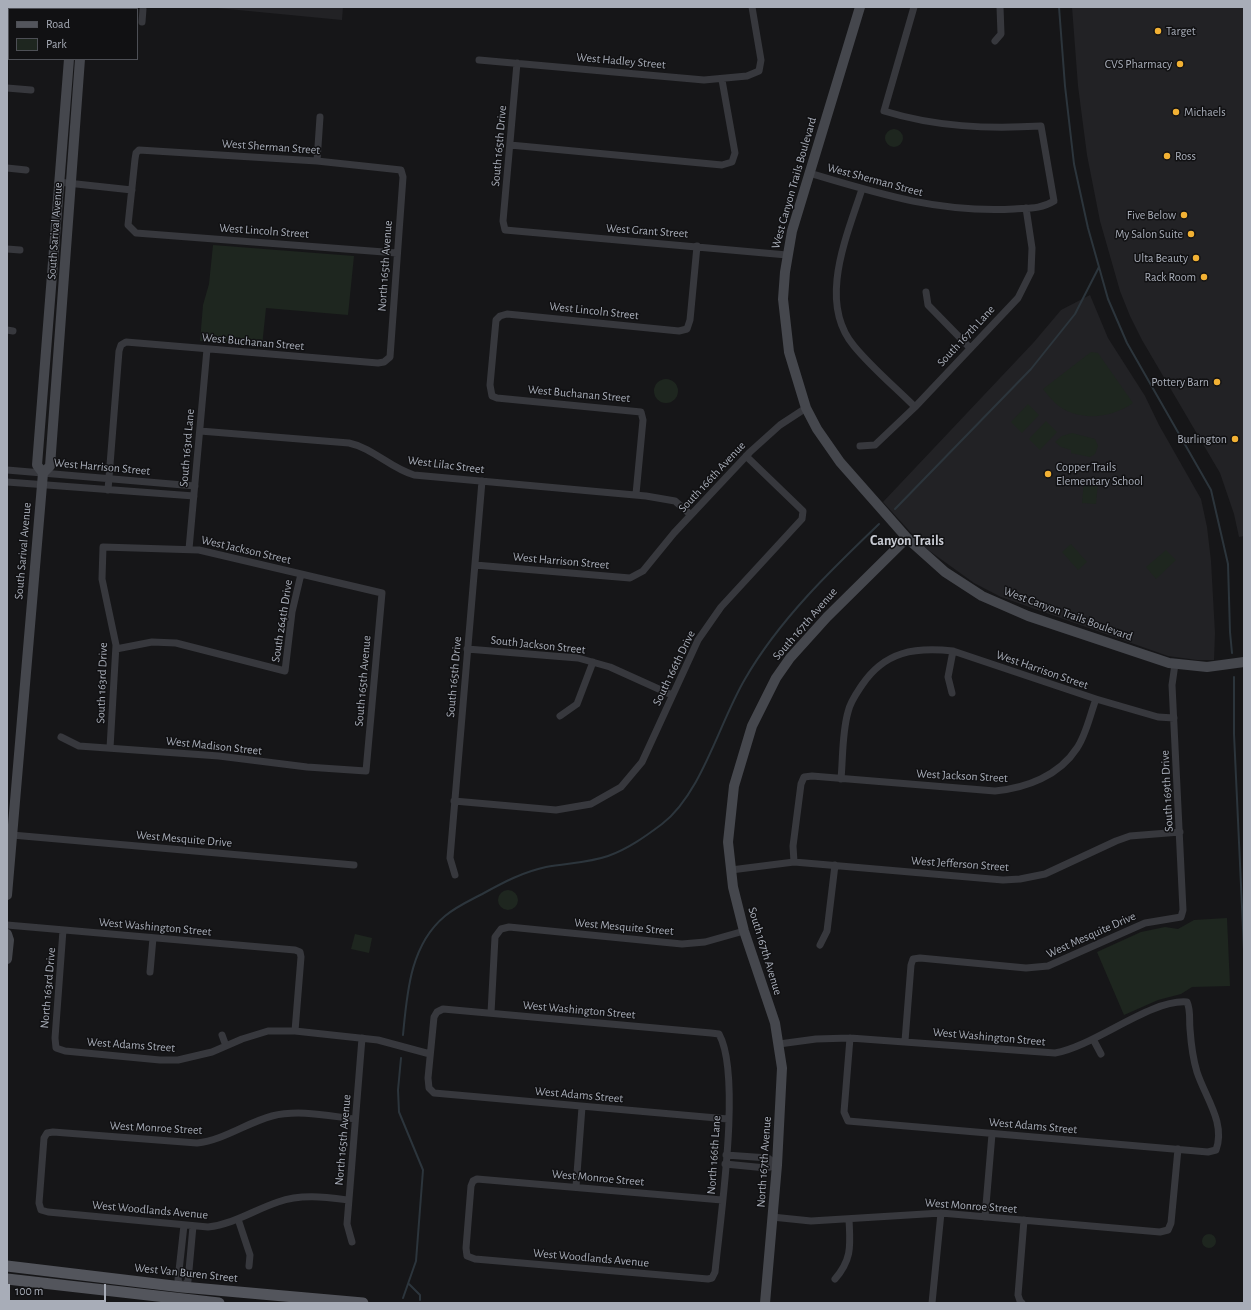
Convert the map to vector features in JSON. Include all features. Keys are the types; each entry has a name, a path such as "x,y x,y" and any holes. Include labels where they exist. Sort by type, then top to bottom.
{"main road":[{"name":"West Van Buren Street","path":"7,1266 182,1287 363,1303"},
{"path":"7,1279 181,1300 219,1303"},
{"path":"181,1300 182,1287"}],"street":[{"path":"17,7 28,8"},
{"name":"West Hadley Street","path":"479,60 704,80 722,80 746,76 760,71 761,60 752,7"},
{"name":"West Canyon Trails Boulevard","path":"860,7 809,173 789,242 787,255 784,293 787,339 795,376 806,408 840,462 907,538 945,572 982,596 1004,606 1089,637 1175,664 1207,667 1236,664"},
{"name":"West Sherman Street","path":"809,173 894,198 937,207 970,209 1026,208 1044,207 1054,201 1041,126 996,128 948,126 904,118 884,111 914,7"},
{"path":"995,41 1000,34 1000,7"},
{"path":"142,22 143,9"},
{"name":"South Sarival Avenue","path":"43,473 37,465 58,182 69,60"},
{"name":"South Sarival Avenue","path":"7,895 43,473 50,466 80,60"},
{"name":"South 165th Drive","path":"505,230 503,221 517,63"},
{"path":"510,145 722,165 732,162 735,153 722,80"},
{"path":"7,88 31,90"},
{"path":"317,162 320,117"},
{"name":"West Sherman Street","path":"132,190 136,153 140,150 317,162 401,170"},
{"path":"7,168 26,170"},
{"name":"North 165th Avenue","path":"384,362 390,357 403,177 401,170"},
{"path":"58,182 132,190"},
{"path":"862,189 838,268 836,290 840,318 854,346 915,407"},
{"name":"West Lincoln Street","path":"132,190 128,225 136,233 397,253"},
{"name":"South 167th Lane","path":"860,446 875,445 915,407 1018,298 1031,272 1032,248 1026,208"},
{"name":"West Grant Street","path":"505,230 787,255"},
{"name":"West Lincoln Street","path":"492,396 490,385 496,320 500,316 507,314 679,331 686,329 690,320 697,246"},
{"path":"7,249 20,250"},
{"path":"926,292 928,305 970,348"},
{"name":"West Buchanan Street","path":"109,479 119,351 121,345 126,342 378,363 384,362"},
{"name":"South 163rd Lane","path":"189,549 207,349"},
{"name":"West Buchanan Street","path":"492,396 497,398 641,412 643,420 636,494"},
{"name":"South 166th Avenue","path":"643,571 674,532 746,456 780,425 806,408"},
{"name":"West Lilac Street","path":"200,431 361,445 400,471 440,478 636,494 675,501 691,515"},
{"name":"South 166th Drive","path":"454,801 556,810 591,804 621,787 642,762 698,640 720,607 802,519 803,511 746,456"},
{"name":"West Harrison Street","path":"7,470 195,486"},
{"path":"108,490 109,479"},
{"name":"South 165th Drive","path":"455,875 450,858 482,481"},
{"name":"West Harrison Street","path":"7,482 194,496"},
{"name":"South 167th Avenue","path":"775,1023 744,931 731,870 728,842 737,771 752,726 773,684 790,658 822,622 907,538"},
{"name":"West Jackson Street","path":"103,547 189,549 382,593"},
{"name":"South 163rd Drive","path":"103,547 102,580 116,649 110,748"},
{"name":"West Harrison Street","path":"474,565 630,578 643,571"},
{"name":"South 264th Drive","path":"116,649 152,642 176,643 285,672 292,612 301,574"},
{"name":"South 165th Avenue","path":"366,771 382,593"},
{"name":"West Harrison Street","path":"841,779 846,724 850,703 875,669 885,661 903,652 929,648 953,651 1096,699 1158,717 1174,718"},
{"name":"South Jackson Street","path":"467,649 578,658 610,667 672,695"},
{"path":"952,693 948,677 953,651"},
{"path":"560,716 577,704 593,662"},
{"name":"South 169th Drive","path":"1175,664 1172,685 1180,832 1183,910 1181,917"},
{"name":"West Jackson Street","path":"794,862 793,846 801,784 804,777 995,791 1015,789 1045,778 1067,760 1077,748 1096,699"},
{"name":"West Madison Street","path":"61,737 79,746 219,756 307,767 366,771"},
{"name":"West Jefferson Street","path":"731,870 794,862 1003,880 1020,879 1045,874 1130,836 1180,832"},
{"name":"West Mesquite Drive","path":"12,835 354,865"},
{"path":"820,945 827,931 835,865"},
{"name":"West Mesquite Drive","path":"905,1041 911,965 913,959 920,958 1026,968 1048,966 1145,923 1181,917"},
{"name":"West Washington Street","path":"7,925 295,950 300,952 301,957 295,1031"},
{"name":"West Mesquite Street","path":"491,1013 496,937 501,930 509,927 682,944 705,942 744,931"},
{"name":"North 163rd Drive","path":"56,1048 55,1038 63,930"},
{"path":"7,934 9,940 7,959"},
{"path":"150,972 153,938"},
{"name":"West Washington Street","path":"779,1044 816,1039 850,1038 905,1041 1045,1054 1070,1050 1154,1009 1178,1002 1187,1002 1190,1010 1190,1029 1196,1070 1219,1127 1220,1140 1216,1150"},
{"name":"West Washington Street","path":"430,1054 434,1017 436,1012 443,1009 719,1034"},
{"name":"North 167th Avenue","path":"765,1303 782,1098 782,1068 775,1023"},
{"name":"West Adams Street","path":"56,1048 65,1051 160,1060 178,1060 212,1052 268,1031 295,1031 362,1038 430,1054 428,1078 429,1088 434,1093 728,1119"},
{"name":"North 166th Lane","path":"712,1278 715,1272 722,1200 730,1091 724,1043 719,1034"},
{"path":"222,1035 226,1046"},
{"name":"North 165th Avenue","path":"352,1242 347,1224 348,1200 362,1038"},
{"name":"West Adams Street","path":"850,1038 844,1112 848,1121 1208,1152 1216,1150"},
{"path":"1093,1039 1101,1054"},
{"path":"576,1187 582,1107"},
{"name":"West Monroe Street","path":"41,1210 39,1203 44,1138 47,1134 53,1132 188,1144 209,1142 262,1119 285,1114 303,1114 356,1119"},
{"path":"985,1217 992,1134"},
{"name":"West Monroe Street","path":"772,1217 800,1221 941,1213 1160,1232 1168,1230 1171,1224 1178,1149"},
{"path":"726,1155 768,1158 777,1165"},
{"path":"725,1164 766,1168 777,1165"},
{"name":"West Monroe Street","path":"467,1256 466,1248 473,1181 477,1179 722,1200"},
{"name":"West Woodlands Avenue","path":"41,1210 193,1226 223,1225 279,1201 296,1198 312,1196 348,1200"},
{"path":"932,1303 941,1213"},
{"path":"238,1219 250,1255 249,1266"},
{"path":"835,1279 849,1257 849,1219"},
{"path":"1021,1302 1018,1295 1024,1220"},
{"path":"184,1225 178,1280 182,1287 188,1281 193,1226"},
{"name":"West Woodlands Avenue","path":"467,1256 475,1259 700,1279 712,1278"}],"shaded area":[{"path":"207,7 343,7 342,20"},
{"path":"1072,7 1244,7 1244,536 1239,537 1234,514 1220,473 1142,340 1120,291 1100,221 1087,155 1078,86"},
{"name":"Copper Trails Elementary School","path":"1090,295 1108,338 1145,396 1159,425 1201,499 1207,527 1211,561 1215,633 1214,660 1197,660 1168,656 1001,597 974,583 924,547 883,502 1034,342 1061,310"}],"green space":[{"path":"894,129 900,132 903,138 900,144 894,147 888,144 885,138 888,132"},
{"path":"213,245 354,256 348,315 266,308 262,346 200,341 203,305 209,284"},
{"path":"1091,352 1098,353 1133,403 1104,415 1083,416 1064,409 1055,403 1043,389"},
{"path":"666,379 675,382 678,391 675,400 666,403 657,400 654,391 657,382"},
{"path":"1028,404 1039,415 1022,433 1011,422"},
{"path":"1046,421 1057,432 1040,450 1029,439"},
{"path":"1072,433 1095,439 1098,446 1095,454 1090,457 1071,453 1071,450 1061,447 1055,442 1062,436"},
{"path":"1084,481 1098,482 1096,504 1082,503"},
{"path":"1071,544 1087,562 1078,570 1062,552"},
{"path":"1166,550 1176,560 1156,579 1146,567"},
{"path":"504,890 512,890 518,896 518,904 512,910 504,910 498,904 498,896"},
{"path":"1227,918 1230,986 1192,987 1181,994 1158,1000 1124,1015 1097,952 1141,932 1165,927 1178,929 1194,920"},
{"path":"355,934 372,938 369,953 351,949"},
{"path":"1206,1234 1212,1234 1216,1238 1216,1244 1212,1248 1206,1248 1202,1244 1202,1238"}],"waterway":[{"path":"1059,7 1065,86 1074,164 1088,228 1108,299 1127,343 1211,490 1228,564 1232,653"},
{"path":"895,509 1031,369 1075,314 1099,267"},
{"path":"403,1035 406,1003 412,971 417,955 433,928 454,909 514,878 546,867 585,862 608,856 630,846 662,824 676,811 699,776 745,679 773,636 806,597 879,524"},
{"path":"1234,677 1234,734 1244,950"},
{"path":"401,1058 398,1090 399,1112 423,1170 416,1261 403,1298"},
{"path":"409,1284 420,1295 420,1300"}],"place":[{"name":"Target","path":"1158,31"},
{"name":"CVS Pharmacy","path":"1180,64"},
{"name":"Michaels","path":"1176,112"},
{"name":"Ross","path":"1167,156"},
{"name":"Five Below","path":"1184,215"},
{"name":"My Salon Suite","path":"1191,234"},
{"name":"Ulta Beauty","path":"1196,258"},
{"name":"Rack Room","path":"1204,277"},
{"name":"Pottery Barn","path":"1217,382"},
{"name":"Burlington","path":"1235,439"},
{"name":"Copper Trails Elementary School","path":"1048,474"}],"district":[{"name":"Canyon Trails","path":"907,541"}]}
